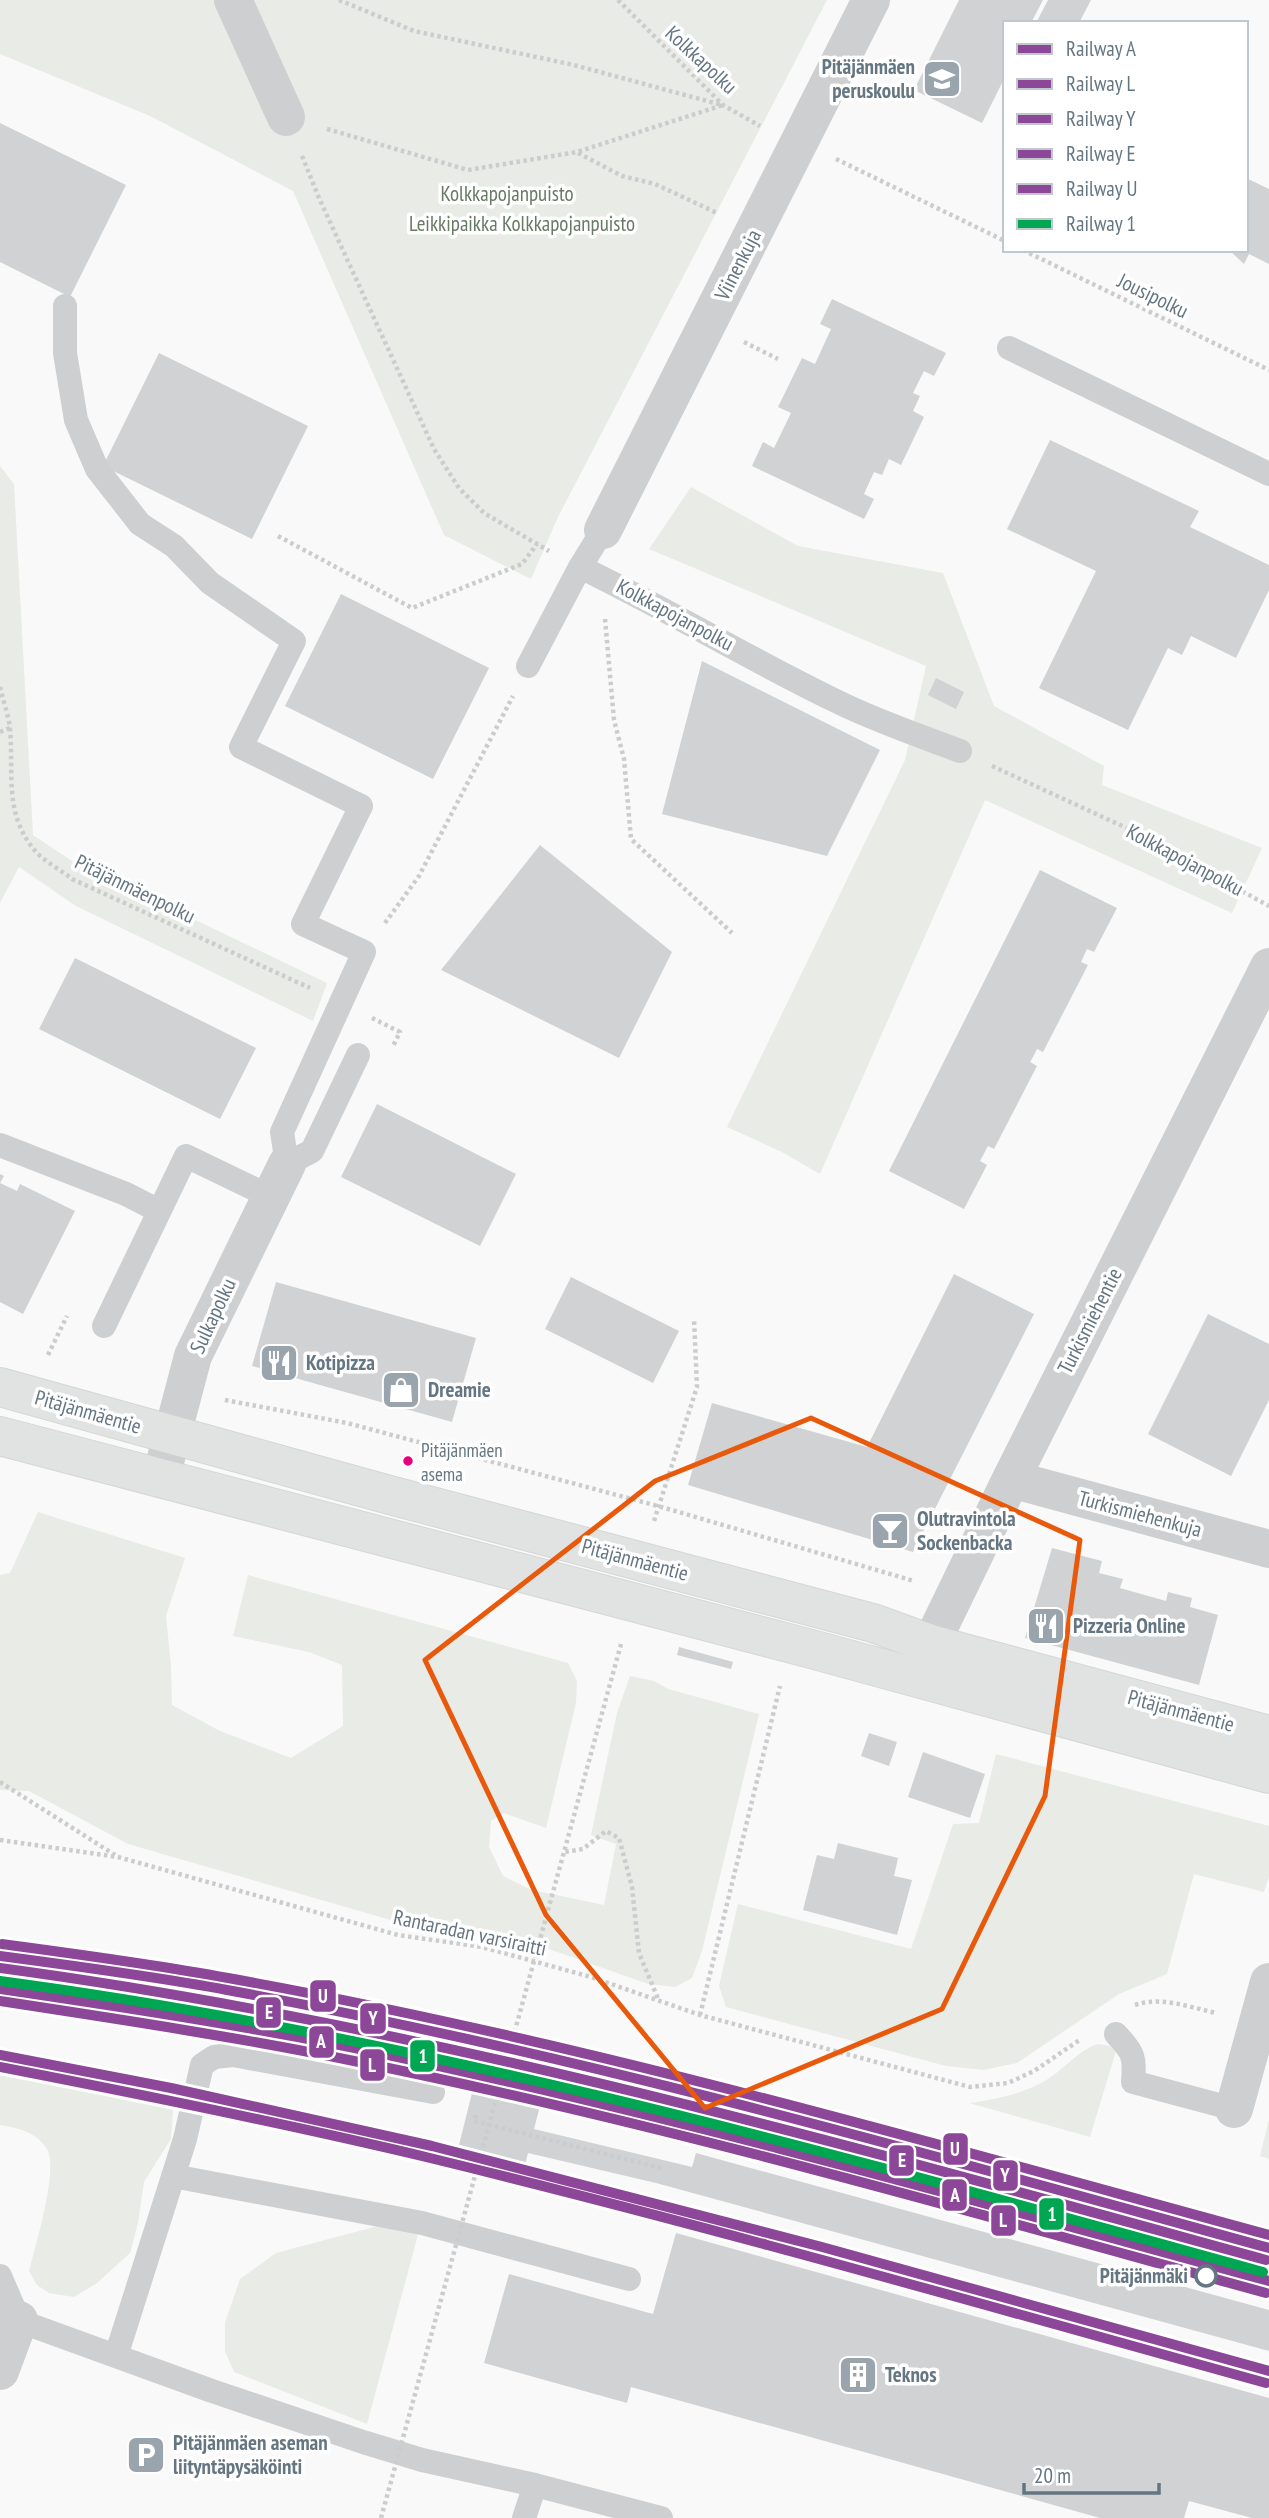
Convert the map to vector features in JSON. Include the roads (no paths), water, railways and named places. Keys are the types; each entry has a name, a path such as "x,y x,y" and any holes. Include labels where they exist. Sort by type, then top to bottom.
{"main road":[{"name":"Pitäjänmäentie","path":"0,1387 873,1623 926,1661 1269,1773"},
{"name":"Pitäjänmäentie","path":"0,1436 926,1661 1269,1735"}],"street":[{"path":"233,0 286,117"},
{"name":"Viinenkuja","path":"603,530 871,0"},
{"name":"Turkismiehentie","path":"926,1661 1010,1479 1269,967"},
{"name":"Sulkapolku","path":"161,1477 193,1356 279,1180"},
{"name":"Turkismiehenkuja","path":"1010,1479 1269,1549"},
{"path":"1234,2109 1269,1982"},
{"path":"0,2371 10,2317"}],"lane":[{"path":"65,306 65,353 75,420 97,469 140,524 174,546 211,583 295,641 241,747 361,806 303,924 364,953 282,1132 279,1180"},
{"path":"1009,348 1269,474"},
{"path":"528,666 580,567 603,530"},
{"name":"Kolkkapojanpolku","path":"580,567 701,628 835,701 880,722 960,751"},
{"path":"279,1180 312,1152 358,1055"},
{"path":"0,1145 127,1194 159,1211"},
{"path":"104,1326 187,1156 279,1180"},
{"path":"1116,2034 1131,2050 1135,2060 1133,2082 1234,2109"},
{"path":"116,2356 185,2139 202,2065 214,2057 233,2055 433,2092"},
{"path":"173,2176 422,2223 629,2279"},
{"path":"0,2276 10,2317 116,2356 422,2460 661,2518"},
{"path":"524,2518 535,2486"}],"rail line":[{"name":"U","path":"2,1944 200,1973 360,2003 491,2032 751,2095 1269,2235"},
{"name":"Y","path":"0,1956 199,1985 490,2044 751,2107 1269,2248"},
{"name":"E","path":"0,1968 161,1992 480,2056 795,2132 1266,2260"},
{"name":"1","path":"0,1981 160,2005 320,2034 478,2068 793,2144 1263,2272"},
{"name":"A","path":"0,1989 306,2039 516,2083 839,2164 1269,2281"},
{"name":"L","path":"0,2001 310,2052 469,2085 812,2169 1266,2293"},
{"name":"A","path":"0,2055 171,2088 432,2146 822,2247 1269,2371"},
{"name":"L","path":"0,2067 323,2133 535,2184 849,2267 1266,2383"}],"place":[{"name":"Pitäjänmäen peruskoulu","path":"942,79"},
{"name":"Kotipizza","path":"279,1363"},
{"name":"Dreamie","path":"401,1390"},
{"name":"Pitäjänmäen asema","path":"408,1461"},
{"name":"Olutravintola Sockenbacka","path":"890,1531"},
{"name":"Pizzeria Online","path":"1046,1626"},
{"name":"Pitäjänmäki","path":"1206,2276"},
{"name":"Teknos","path":"858,2375"},
{"name":"Pitäjänmäen aseman liityntäpysäköinti","path":"146,2455"}],"park label":[{"name":"Kolkkapojanpuisto","path":"507,194"},
{"name":"Leikkipaikka Kolkkapojanpuisto","path":"522,224"}]}
